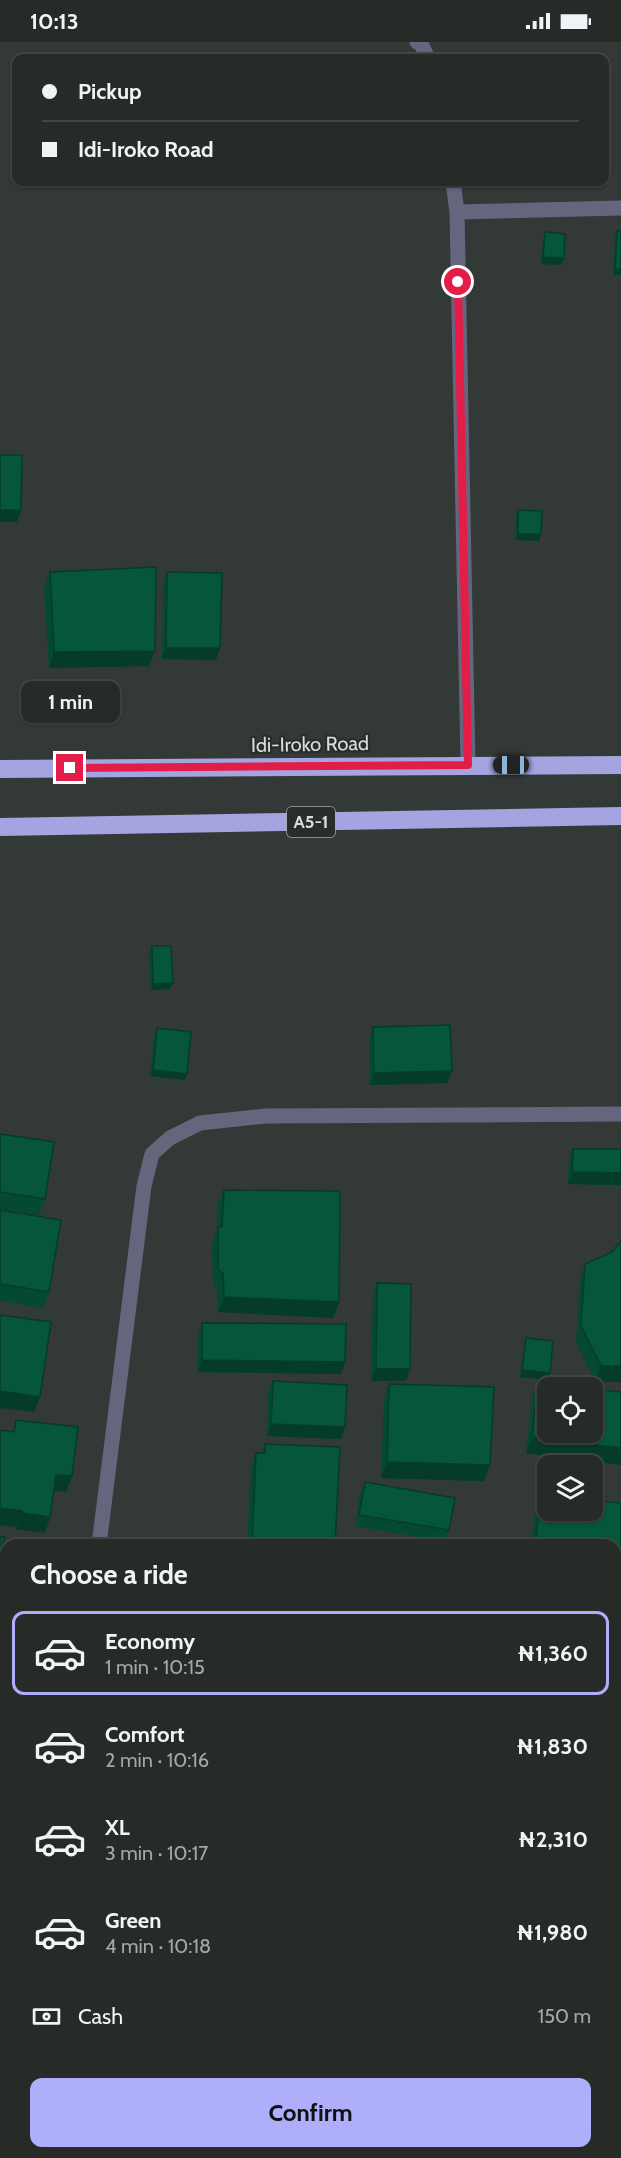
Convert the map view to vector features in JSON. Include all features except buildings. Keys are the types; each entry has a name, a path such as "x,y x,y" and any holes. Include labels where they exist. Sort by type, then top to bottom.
{"highway":[{"name":"Idi-Iroko Road","path":"0,769 621,765"},
{"name":"A5-1","path":"0,827 621,816"}],"street":[{"path":"417,42 421,44 426,54"},
{"path":"454,186 457,212 468,765"},
{"path":"457,212 621,208"},
{"path":"100,1539 144,1186 152,1154 170,1138 200,1123 266,1116 621,1114"}],"route":[{"path":"70,768 468,765 458,282"}]}
